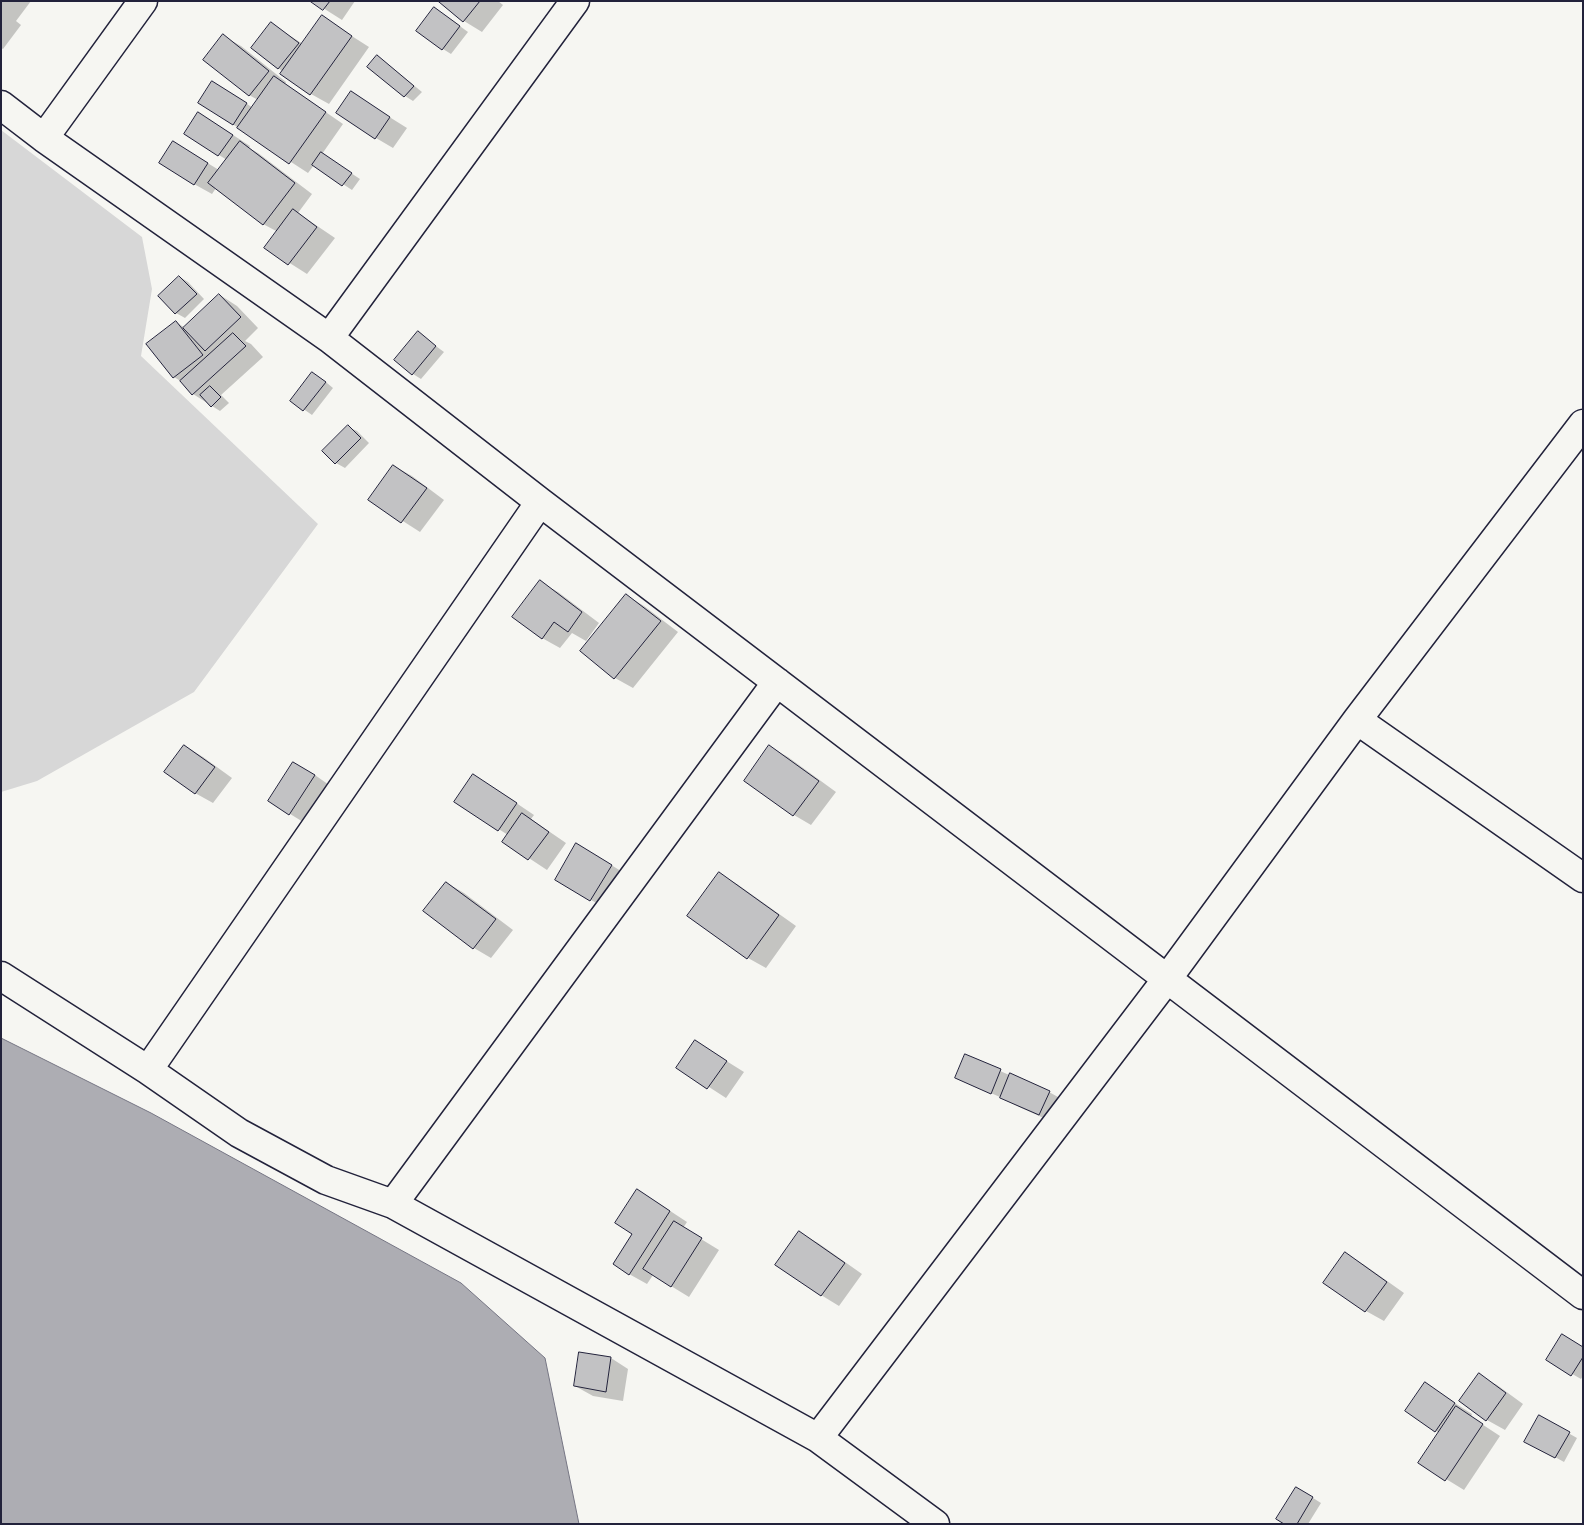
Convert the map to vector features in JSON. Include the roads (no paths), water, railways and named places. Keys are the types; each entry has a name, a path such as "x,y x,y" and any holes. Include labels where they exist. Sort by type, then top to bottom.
{"street":[{"path":"44,138 143,1"},
{"path":"329,338 576,1"},
{"path":"1,106 329,338 540,502 1583,1295"},
{"path":"818,1438 1167,979 1357,720 1583,424"},
{"path":"148,1070 540,502"},
{"path":"393,1204 777,682"},
{"path":"1357,720 1583,878"},
{"path":"1,976 148,1070 239,1133 326,1180 393,1204 818,1438 935,1524"}]}
